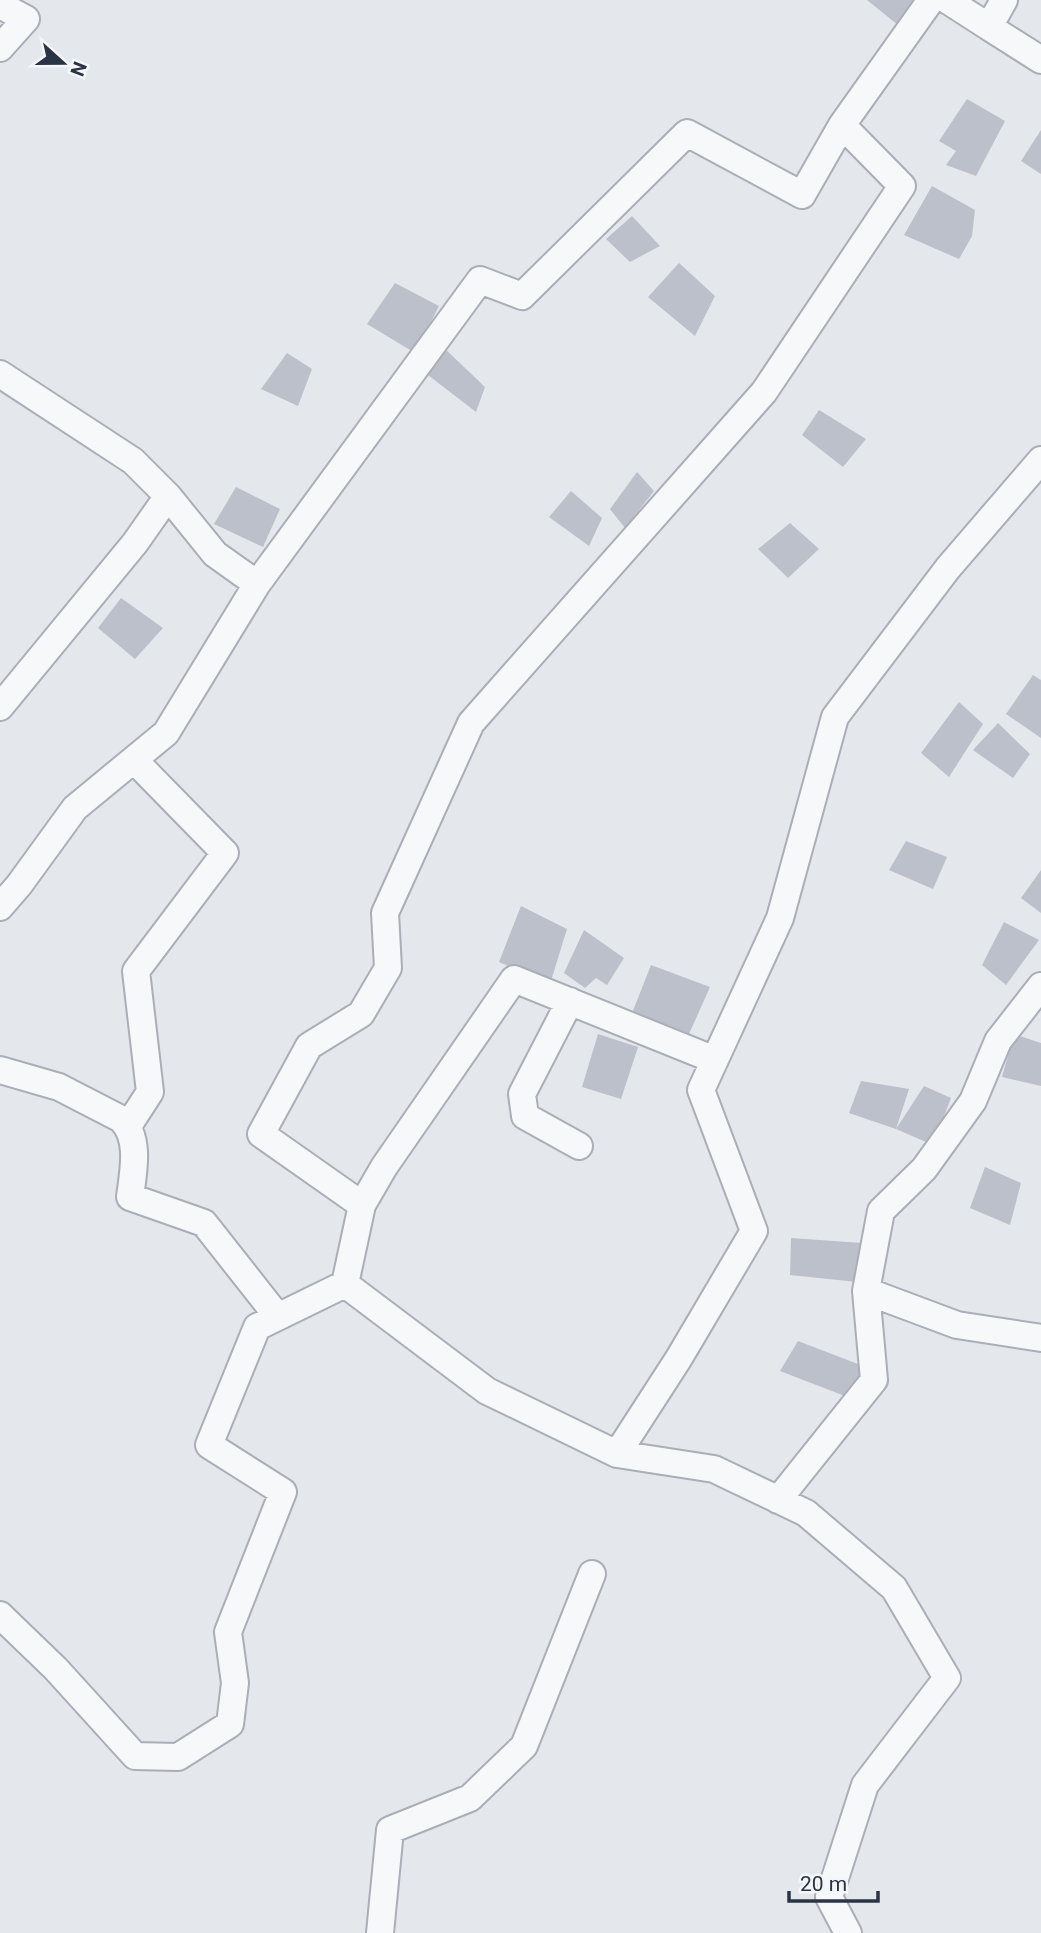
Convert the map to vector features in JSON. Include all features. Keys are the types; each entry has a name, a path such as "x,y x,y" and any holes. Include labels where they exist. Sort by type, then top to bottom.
{"street":[{"path":"0,907 19,886 75,808 166,733 257,584 480,280 522,296 687,133 802,195 842,125 930,0"},
{"path":"947,0 1041,60"},
{"path":"989,27 1004,0"},
{"path":"0,5 26,19 0,48"},
{"path":"362,1205 261,1134 309,1046 360,1014 388,968 386,913 471,723 764,393 902,186 842,125"},
{"path":"0,373 133,461 168,496 215,554 257,584"},
{"path":"617,1454 754,1231 701,1090 780,918 835,717 948,568 1041,460"},
{"path":"0,707 135,543 168,496"},
{"path":"128,1126 150,1092 136,971 225,853 134,760"},
{"path":"345,1284 362,1205 384,1167 514,979 715,1060"},
{"path":"779,1500 874,1380 866,1291 881,1211 924,1169 973,1101 998,1041 1041,986"},
{"path":"570,1000 522,1094 524,1116 579,1146"},
{"path":"0,1070 59,1087 121,1119 128,1126 135,1159 130,1197 204,1223 278,1317"},
{"path":"345,1284 487,1391 617,1454 715,1469 806,1513 894,1588 947,1678 865,1785 829,1897 848,1933"},
{"path":"0,1615 56,1669 135,1756 178,1757 230,1724 235,1683 228,1632 283,1492 209,1445 257,1327 345,1284"},
{"path":"866,1291 957,1325 1041,1338"},
{"path":"380,1933 390,1830 470,1798 524,1746 592,1574"}],"building":[{"path":"867,0 913,0 898,25"},
{"path":"967,99 1005,121 976,176 946,165 956,151 939,141"},
{"path":"1041,130 1041,174 1021,161"},
{"path":"932,186 975,210 972,236 959,259 904,235"},
{"path":"632,216 660,246 630,262 606,239"},
{"path":"679,263 715,296 695,336 648,297"},
{"path":"395,283 439,306 415,353 367,324"},
{"path":"443,347 485,387 476,412 424,372"},
{"path":"287,353 312,369 298,406 261,389"},
{"path":"819,410 866,439 843,467 802,435"},
{"path":"637,472 654,491 625,528 610,509"},
{"path":"236,487 280,509 263,547 214,524"},
{"path":"571,491 602,518 589,546 549,517"},
{"path":"790,523 819,549 788,578 758,549"},
{"path":"121,598 163,628 135,659 98,628"},
{"path":"1033,675 1041,680 1041,738 1006,714"},
{"path":"959,702 983,724 949,777 921,753"},
{"path":"998,723 1030,754 1013,778 973,750"},
{"path":"906,841 947,857 933,889 889,870"},
{"path":"1041,870 1041,913 1021,898"},
{"path":"521,906 567,929 550,984 499,962"},
{"path":"1004,922 1039,940 1006,985 982,965"},
{"path":"584,930 624,958 607,985 596,978 585,988 564,973"},
{"path":"651,965 710,987 685,1043 629,1021"},
{"path":"598,1034 638,1047 621,1099 582,1087"},
{"path":"1014,1034 1041,1043 1041,1086 1002,1077"},
{"path":"861,1081 909,1089 896,1129 849,1113"},
{"path":"924,1086 951,1098 933,1145 896,1129"},
{"path":"985,1167 1021,1183 1010,1225 970,1208"},
{"path":"791,1238 862,1243 857,1282 790,1275"},
{"path":"798,1341 863,1366 850,1398 780,1371"}]}
